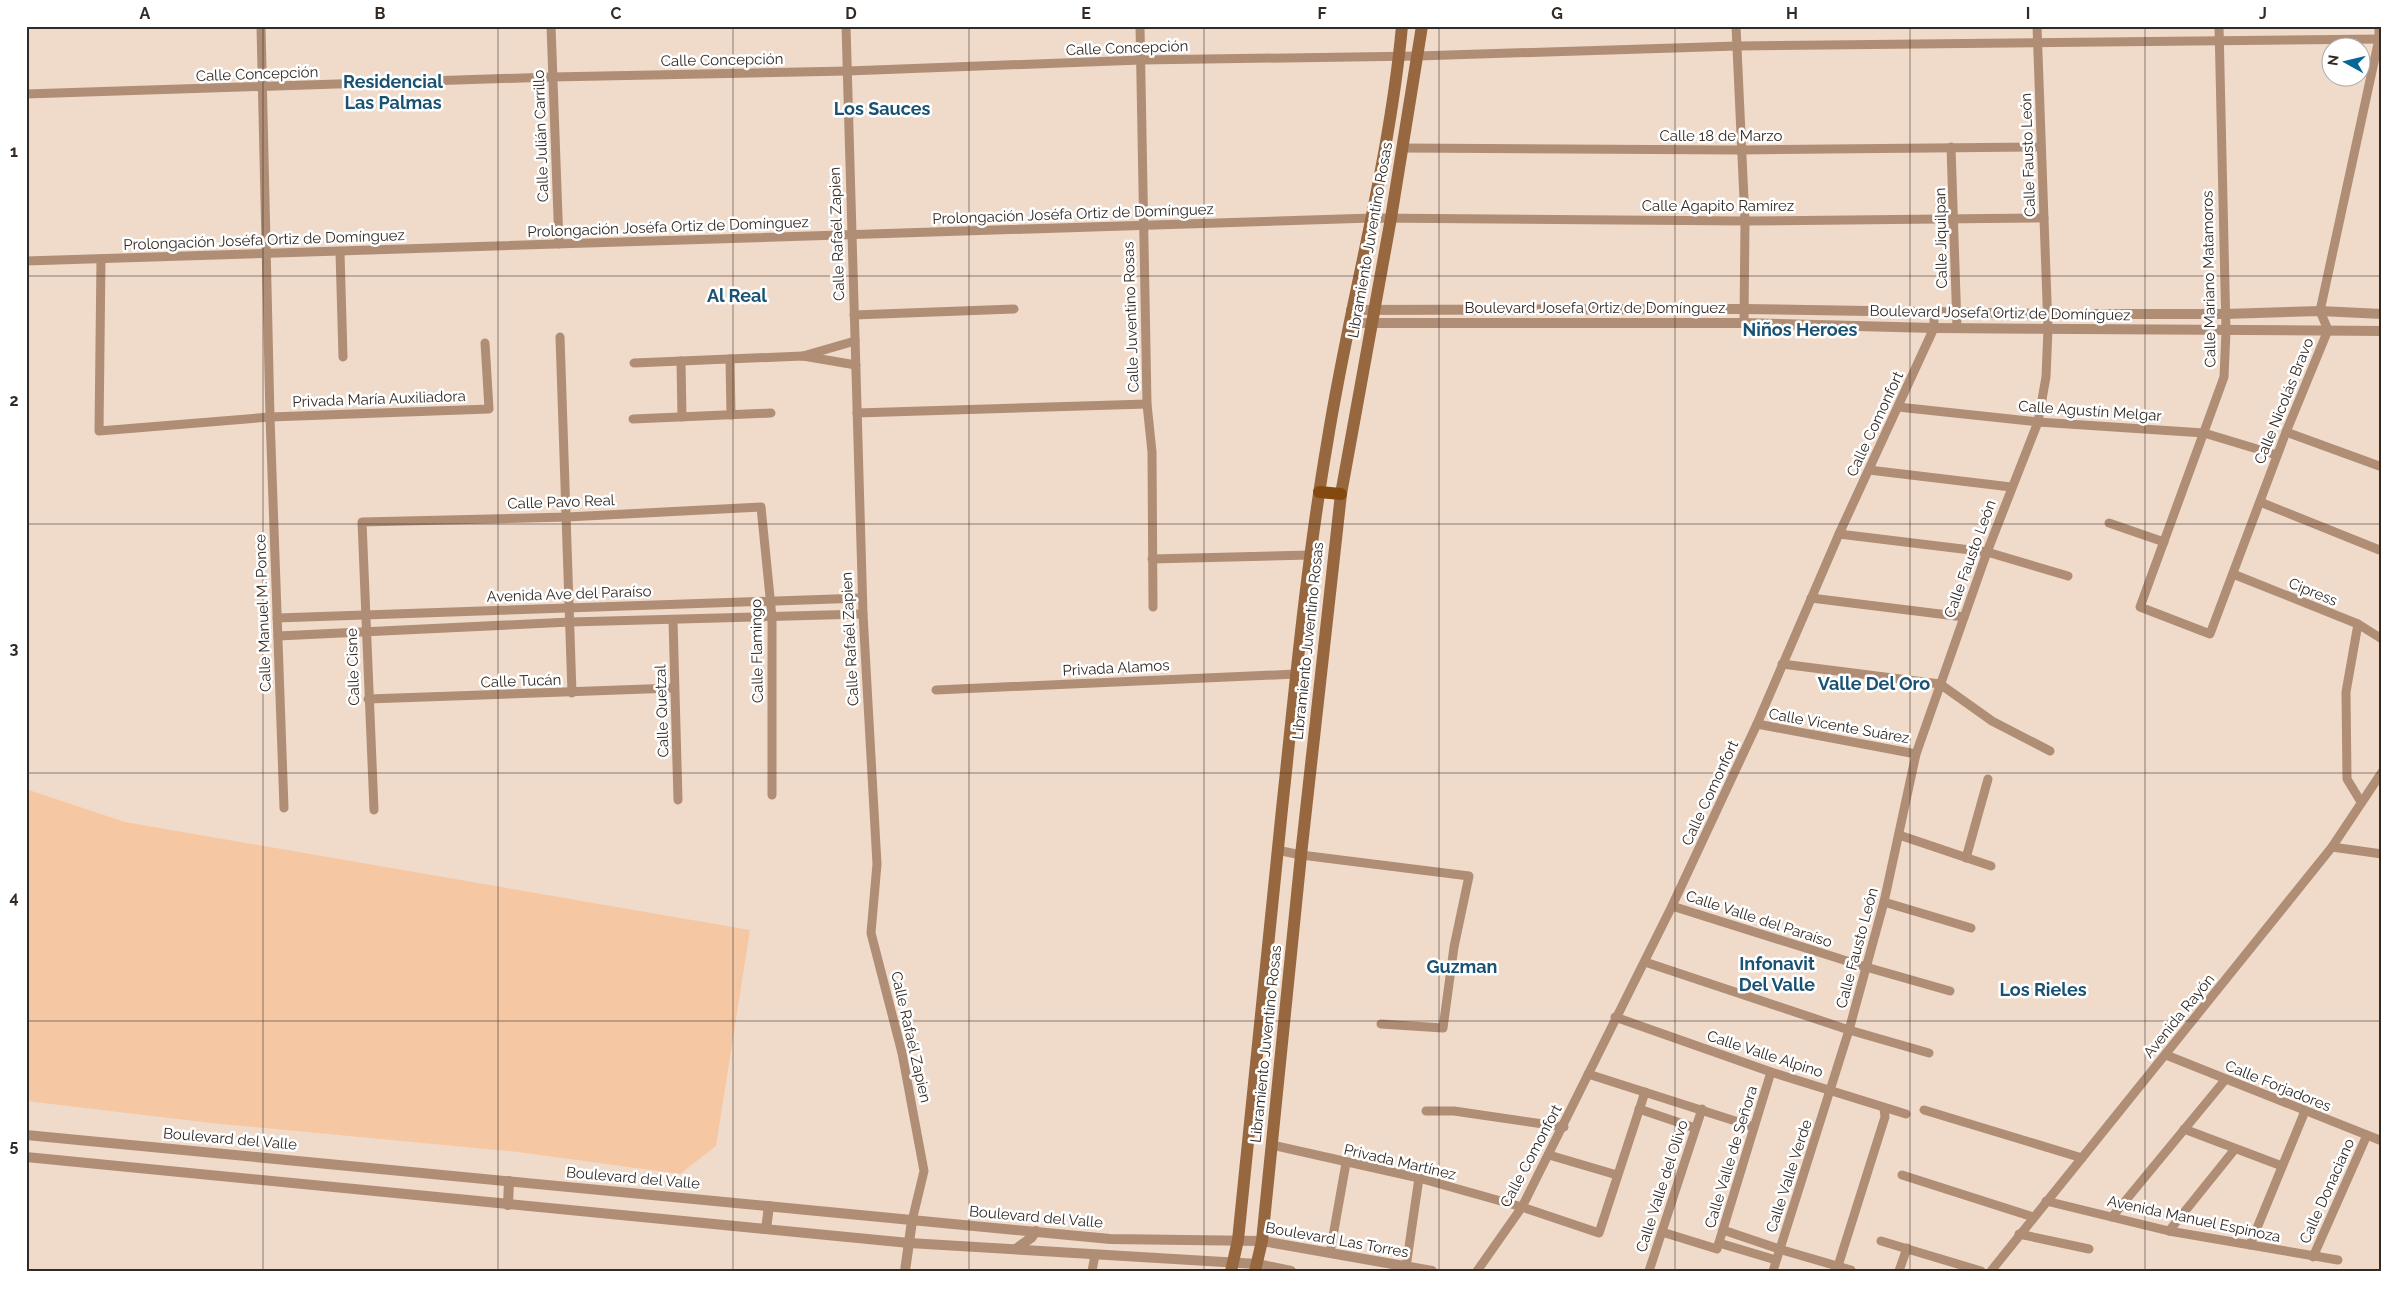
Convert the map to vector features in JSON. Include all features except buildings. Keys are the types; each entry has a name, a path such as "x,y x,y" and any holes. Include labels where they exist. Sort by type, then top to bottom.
{"main road":[{"name":"Libramiento Juventino Rosas","path":"1232,1267 1238,1240 1277,850 1311,555 1351,310 1372,218 1400,56 1402,26"},
{"name":"Libramiento Juventino Rosas","path":"1256,1267 1262,1242 1340,494 1375,310 1422,26"},
{"path":"1320,492 1340,494"}],"street":[{"name":"Calle Manuel M. Ponce","path":"260,26 270,417 284,808"},
{"name":"Calle Julián Carrillo","path":"551,26 559,244"},
{"name":"Calle Rafaél Zapien","path":"846,26 862,598 877,864 871,933 902,1053 924,1171 912,1221 905,1271"},
{"name":"Calle Juventino Rosas","path":"1140,26 1147,404 1152,452 1153,607"},
{"path":"1736,26 1740,150 1746,221 1744,323"},
{"name":"Calle Fausto León","path":"1831,1090 1884,902 1916,754 1987,552 2038,422 2046,378 2048,329 2037,26"},
{"name":"Calle Mariano Matamoros","path":"2210,634 2140,606 2224,377 2226,331 2219,26"},
{"path":"2320,311 2381,38 2379,26"},
{"name":"Calle Concepción","path":"26,94 552,77 848,71 1141,60 1418,56 1737,46 2381,38"},
{"name":"Calle Jiquilpan","path":"1952,147 1957,327"},
{"name":"Calle 18 de Marzo","path":"1402,148 1740,150 2040,147"},
{"name":"Prolongación Joséfa Ortiz de Domínguez","path":"26,261 1391,218"},
{"name":"Calle Agapito Ramírez","path":"1391,218 1746,221 2044,218"},
{"path":"340,252 343,357"},
{"path":"101,259 99,431 270,417"},
{"name":"Boulevard Josefa Ortiz de Domínguez","path":"1351,310 1744,309 2047,314 2225,314 2320,311 2382,314"},
{"path":"854,315 1014,310"},
{"name":"Calle Nicolás Bravo","path":"2210,634 2286,432 2328,330 2320,311"},
{"name":"Calle Comonfort","path":"1477,1271 1522,1206 1564,1127 1615,1017 1672,906 1757,724 1839,534 1934,328 1934,313"},
{"name":"Boulevard Josefa Ortiz de Domínguez","path":"1349,323 1744,323 1934,328 2382,331"},
{"path":"560,337 572,693"},
{"path":"803,356 855,341"},
{"name":"Privada María Auxiliadora","path":"270,417 489,409 485,343"},
{"path":"634,363 803,356 856,365"},
{"path":"730,359 731,415"},
{"path":"682,361 682,417"},
{"path":"857,413 1147,404"},
{"name":"Calle Agustín Melgar","path":"1898,407 2038,422 2204,433 2278,455"},
{"path":"633,419 771,413"},
{"path":"2286,432 2382,467"},
{"path":"1869,470 2011,487"},
{"path":"2260,502 2382,551"},
{"name":"Calle Pavo Real","path":"362,522 567,517 761,507"},
{"name":"Calle Flamingo","path":"761,507 772,616 772,795"},
{"name":"Calle Cisne","path":"362,522 374,810"},
{"path":"2109,524 2164,542"},
{"path":"1839,534 1987,552 2068,576"},
{"path":"1152,559 1311,555"},
{"name":"Cipress","path":"2233,574 2358,624 2382,639"},
{"name":"Avenida Ave del Paraíso","path":"277,618 862,598"},
{"path":"1811,598 1964,617"},
{"name":"Avenida Ave del Paraíso","path":"278,636 570,622 863,614"},
{"name":"Calle Quetzal","path":"673,620 678,800"},
{"path":"2358,624 2346,692 2347,779 2361,802"},
{"path":"1782,664 1940,684 1992,721 2050,751"},
{"name":"Privada Alamos","path":"936,690 1296,674"},
{"name":"Calle Tucán","path":"368,699 674,688"},
{"name":"Calle Vicente Suárez","path":"1757,724 1916,754"},
{"name":"Avenida Rayón","path":"1991,1271 2332,847 2382,772"},
{"path":"1966,858 1988,779"},
{"path":"1899,835 1991,866"},
{"path":"2332,847 2382,854"},
{"path":"1277,850 1301,856 1469,876 1454,947 1443,1028 1381,1024"},
{"path":"1884,902 1971,928"},
{"name":"Calle Valle del Paraíso","path":"1672,906 1866,967 1950,991"},
{"path":"1644,962 1849,1030 1929,1053"},
{"name":"Calle Valle Alpino","path":"1615,1017 1771,1072 1876,1103 1884,1108 1906,1114"},
{"name":"Calle Forjadores","path":"2166,1055 2225,1080 2382,1140"},
{"name":"Calle Valle de Señora","path":"1718,1246 1771,1072"},
{"path":"1588,1074 1754,1127"},
{"path":"2112,1217 2225,1080"},
{"name":"Calle Valle Verde","path":"1773,1271 1831,1090"},
{"path":"1549,1155 1618,1175 1645,1092"},
{"path":"1838,1266 1885,1117 1884,1108"},
{"path":"1639,1109 1695,1128"},
{"name":"Calle Valle del Olivo","path":"1649,1271 1702,1109"},
{"path":"1924,1110 2082,1158"},
{"path":"1426,1111 1454,1111 1564,1127"},
{"path":"2250,1245 2305,1111"},
{"path":"2184,1129 2235,1150 2282,1166"},
{"name":"Boulevard del Valle","path":"26,1135 1110,1239 1238,1240"},
{"name":"Calle Donaciano","path":"2313,1257 2367,1135"},
{"name":"Privada Martínez","path":"1272,1145 1419,1178 1522,1206 1599,1233 1618,1175"},
{"path":"2169,1230 2235,1150"},
{"path":"26,1157 909,1243 1017,1248 1291,1271"},
{"path":"1330,1253 1346,1163"},
{"path":"1902,1175 2033,1217"},
{"path":"1406,1267 1419,1178"},
{"path":"508,1205 509,1181"},
{"name":"Avenida Manuel Espinoza","path":"2046,1201 2169,1230 2338,1260"},
{"path":"766,1229 769,1206"},
{"path":"1723,1230 1851,1270"},
{"path":"1017,1248 1031,1238 1036,1231"},
{"path":"1662,1232 1776,1260"},
{"path":"2019,1234 2089,1249"},
{"name":"Boulevard Las Torres","path":"1238,1240 1262,1242 1432,1271"},
{"path":"1881,1241 1981,1271"},
{"path":"1899,1271 1906,1248"},
{"path":"1092,1271 1095,1255"}],"shaded area":[{"path":"26,789 125,822 750,930 716,1146 680,1174 518,1152 211,1123 26,1101"}],"district":[{"name":"Residencial Las Palmas","path":"393,91"},
{"name":"Los Sauces","path":"882,108"},
{"name":"Al Real","path":"737,295"},
{"name":"Niños Heroes","path":"1800,329"},
{"name":"Valle Del Oro","path":"1874,683"},
{"name":"Guzman","path":"1462,966"},
{"name":"Infonavit Del Valle","path":"1777,973"},
{"name":"Los Rieles","path":"2043,989"}]}
